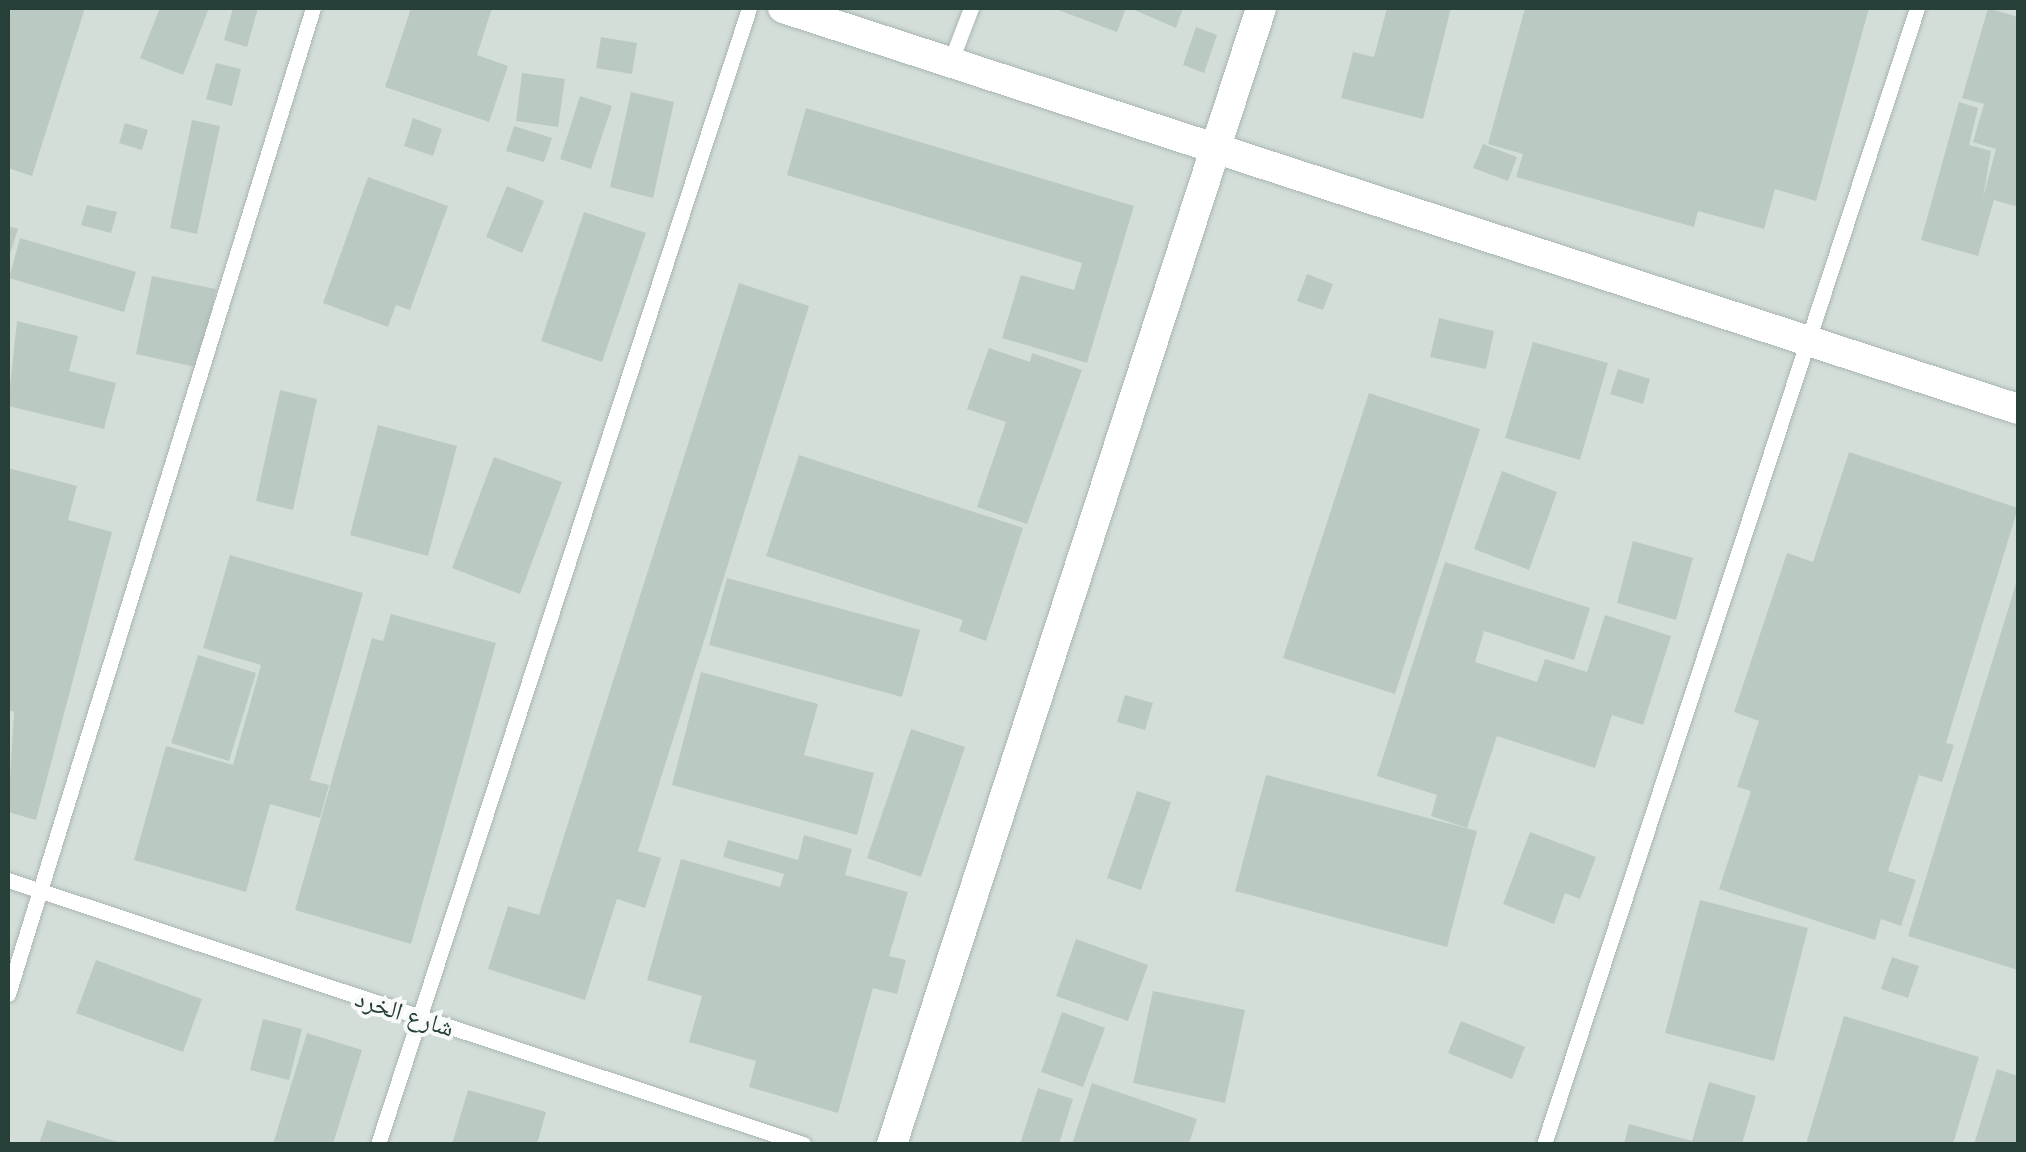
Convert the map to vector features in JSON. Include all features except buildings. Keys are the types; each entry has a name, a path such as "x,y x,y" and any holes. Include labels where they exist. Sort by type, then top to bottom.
{"street":[{"path":"783,8 822,15 950,64 2018,410"},
{"path":"892,1144 1261,8"}],"lane":[{"path":"8,994 37,890 313,8"},
{"path":"378,1144 750,8"},
{"path":"950,64 971,8"},
{"path":"1544,1144 1803,339 1916,8"},
{"name":"شارع الخرد","path":"8,880 803,1144"}],"shaded area":[{"path":"8,8 2018,8 2018,1144 8,1144"}]}
